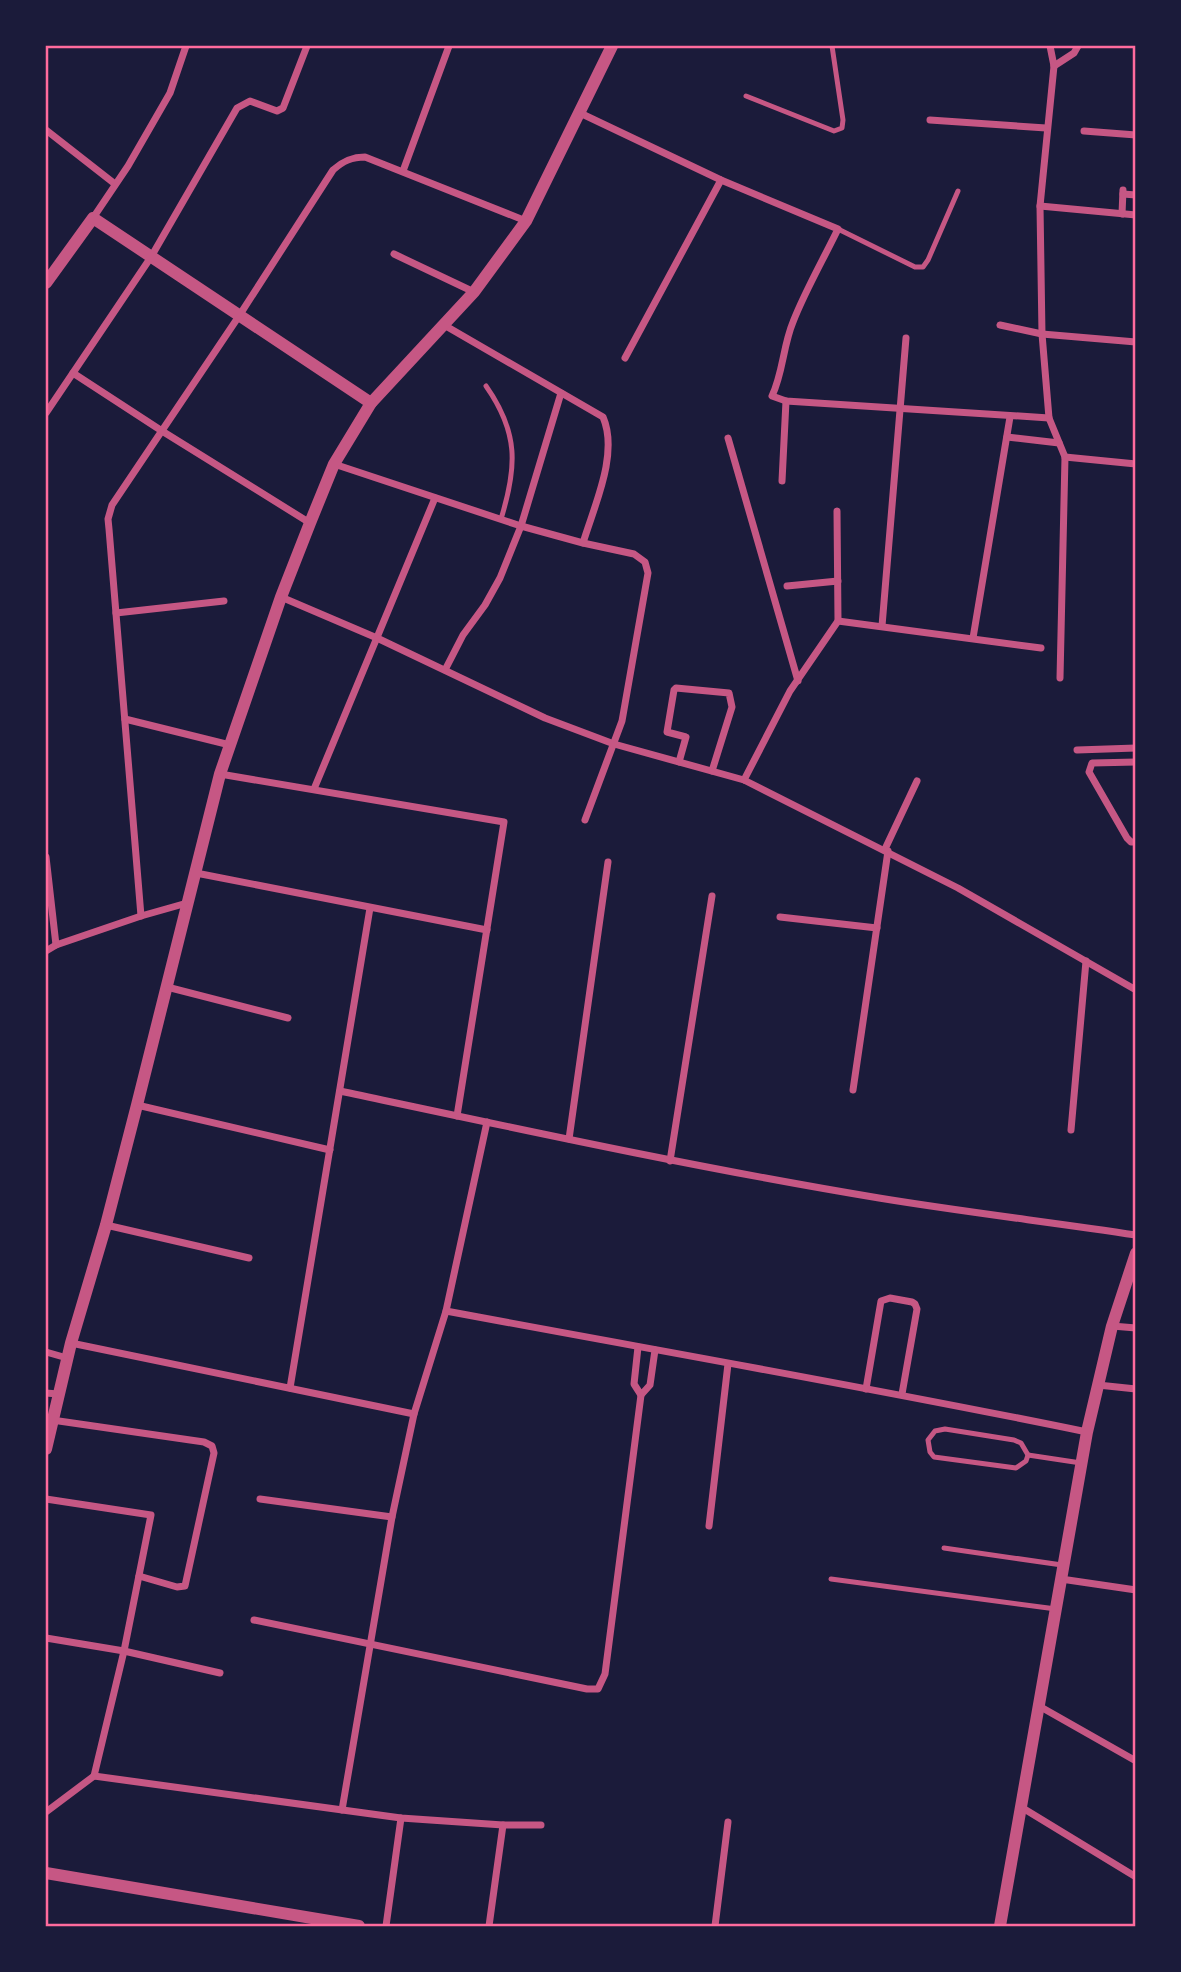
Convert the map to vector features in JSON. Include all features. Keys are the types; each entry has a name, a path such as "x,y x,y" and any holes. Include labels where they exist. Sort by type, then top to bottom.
{"street":[{"path":"46,284 93,218 170,93 186,46"},
{"path":"46,413 151,257 237,108 250,101 277,111 283,107 307,46"},
{"path":"403,171 449,46"},
{"path":"46,1449 52,1420 52,1393 67,1358 106,1225 220,774 281,597 310,523 334,464 370,403 474,292 526,221 612,46"},
{"path":"1051,46 1054,66 1040,206 1042,334 1049,418 1065,457 1060,678"},
{"path":"1054,66 1074,53 1078,46"},
{"path":"580,113 722,180 838,229 793,322 772,396 786,401 1049,418"},
{"path":"930,120 1046,128"},
{"path":"46,130 115,184"},
{"path":"1084,131 1136,135"},
{"path":"141,916 109,529 112,505 333,170 341,163 355,157 365,157 526,221"},
{"path":"625,358 722,180"},
{"path":"1122,214 1123,192 1136,195"},
{"path":"1040,206 1136,215"},
{"path":"93,218 370,403"},
{"path":"394,254 474,292"},
{"path":"444,325 603,417 608,429 609,455 583,543"},
{"path":"1000,325 1042,334 1136,342"},
{"path":"882,626 906,338"},
{"path":"73,373 310,523"},
{"path":"445,670 463,635 485,605 500,578 521,526 561,393"},
{"path":"782,481 786,401"},
{"path":"973,638 1010,417"},
{"path":"1007,437 1059,443"},
{"path":"729,438 798,681"},
{"path":"1065,457 1136,464"},
{"path":"334,464 521,526 634,554 645,562 648,573 622,721 585,820"},
{"path":"314,789 435,498"},
{"path":"744,780 798,681 838,621 837,511"},
{"path":"787,586 838,581"},
{"path":"281,597 377,638 545,718 614,744 744,780 886,850 1136,989"},
{"path":"116,613 225,601"},
{"path":"838,621 1041,648"},
{"path":"679,762 687,737 667,732 674,690 676,688 729,693 733,707 712,771"},
{"path":"125,719 230,745"},
{"path":"1077,750 1136,748"},
{"path":"1136,762 1092,763 1089,772 1126,838 1136,842"},
{"path":"220,774 505,822 457,1115"},
{"path":"853,1090 886,850 917,781"},
{"path":"46,858 56,945"},
{"path":"569,1139 608,862"},
{"path":"197,873 487,930"},
{"path":"670,1160 712,896"},
{"path":"46,951 56,945 141,916 187,903"},
{"path":"290,1388 370,908"},
{"path":"780,917 877,928"},
{"path":"1072,1130 1086,961"},
{"path":"167,987 288,1018"},
{"path":"340,1091 670,1160 880,1198 1136,1235"},
{"path":"137,1105 330,1150"},
{"path":"342,1810 392,1517 414,1415 446,1311 487,1122"},
{"path":"106,1225 249,1258"},
{"path":"1000,1927 1087,1432 1112,1326 1133,1270 1136,1253"},
{"path":"866,1388 881,1301 890,1298 912,1302 917,1309 902,1394"},
{"path":"446,1311 902,1394 1087,1432"},
{"path":"1112,1326 1136,1328"},
{"path":"71,1343 414,1415"},
{"path":"638,1347 634,1384 641,1395"},
{"path":"254,1620 587,1689 598,1689 605,1674 641,1395 650,1385 656,1350"},
{"path":"46,1352 67,1358"},
{"path":"709,1526 728,1364"},
{"path":"1097,1385 1136,1389"},
{"path":"52,1420 204,1441 212,1446 214,1453 184,1586 177,1587 139,1576"},
{"path":"46,1499 151,1515 124,1651 94,1776 46,1812"},
{"path":"260,1499 392,1517"},
{"path":"1061,1579 1136,1590"},
{"path":"46,1638 124,1651 220,1673"},
{"path":"1039,1706 1136,1761"},
{"path":"94,1776 401,1818 541,1825"},
{"path":"1021,1807 1136,1877"},
{"path":"386,1927 401,1818"},
{"path":"715,1927 728,1822"},
{"path":"489,1927 503,1825"},
{"path":"46,1873 359,1927"}],"lane":[{"path":"746,96 838,130 842,128 832,46"},
{"path":"838,229 915,267 923,267 958,191"},
{"path":"486,386 499,405 512,442 511,486 501,519"},
{"path":"945,1429 1014,1440 1021,1443 1028,1455 1023,1465 1016,1468 940,1458 930,1452 928,1440 935,1431 945,1429"},
{"path":"1028,1455 1081,1463"},
{"path":"944,1548 1063,1565"},
{"path":"831,1579 1056,1609"}]}
